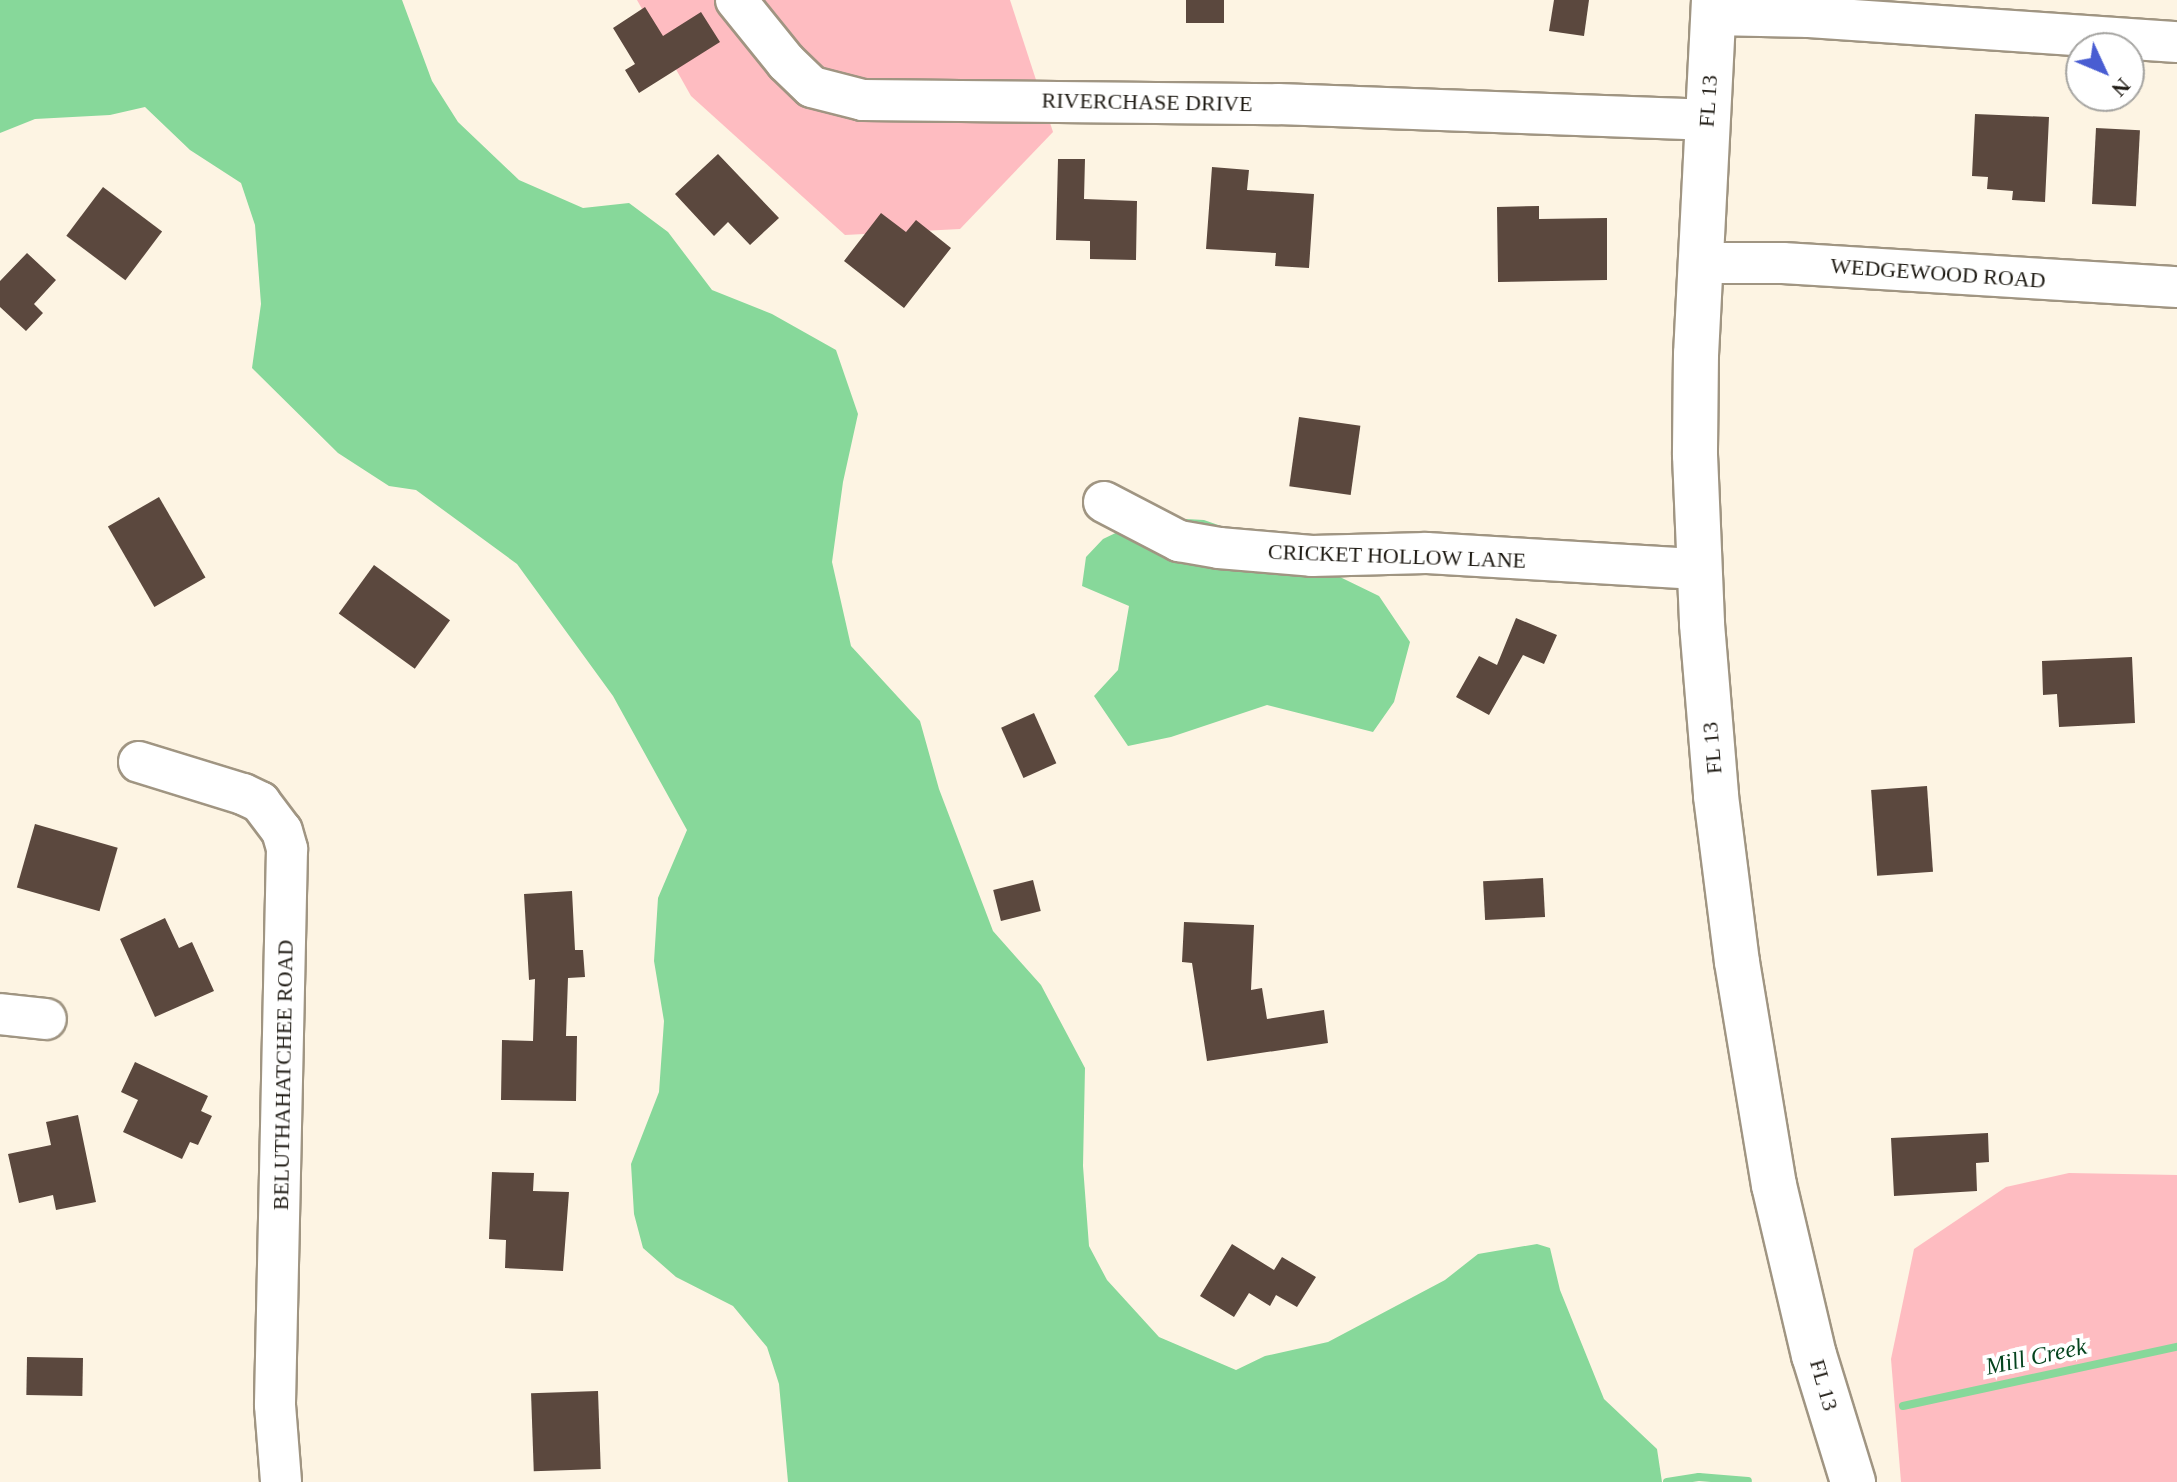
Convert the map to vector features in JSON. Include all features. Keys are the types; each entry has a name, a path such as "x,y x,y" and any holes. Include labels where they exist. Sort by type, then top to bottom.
{"main road":[{"name":"FL 13","path":"1713,7 1699,263 1695,441 1699,569 1716,796 1737,962 1771,1170 1814,1355 1853,1482"}],"street":[{"name":"RIVERCHASE DRIVE","path":"736,0 786,62 812,87 863,100 1263,104 1706,120"},
{"path":"1713,7 1809,17 2177,42"},
{"name":"WEDGEWOOD ROAD","path":"1699,263 1783,263 2177,287"},
{"name":"CRICKET HOLLOW LANE","path":"1104,502 1179,541 1219,548 1312,556 1426,553 1699,569"},
{"name":"BELUTHAHATCHEE ROAD","path":"139,762 260,802 282,831 287,849 275,1405 281,1482"},
{"path":"0,1014 46,1019"}],"shaded area":[{"path":"0,0 402,0 432,81 458,122 519,180 583,208 629,203 668,232 712,290 772,314 836,350 858,414 843,482 832,562 851,646 920,721 939,789 993,931 1041,985 1085,1068 1083,1166 1089,1246 1107,1280 1159,1337 1236,1370 1265,1356 1328,1342 1445,1280 1478,1254 1537,1244 1550,1248 1560,1290 1604,1399 1657,1449 1662,1482 788,1482 779,1384 767,1347 733,1306 676,1277 643,1248 634,1214 631,1164 659,1092 664,1021 654,961 658,898 687,830 613,696 517,564 416,490 389,486 338,453 252,368 261,304 255,225 241,183 190,150 145,107 110,115 35,119 0,133"},
{"path":"637,0 1010,0 1053,132 960,229 845,235 691,96"},
{"path":"1149,517 1204,520 1272,544 1379,596 1410,642 1394,702 1373,732 1267,705 1171,737 1128,746 1094,696 1118,670 1129,606 1082,586 1086,557 1103,539"},
{"path":"2069,1173 2177,1175 2177,1482 1901,1482 1891,1359 1914,1249 2006,1187"}],"building":[{"path":"1186,0 1224,0 1224,23 1186,23"},
{"path":"1554,0 1589,0 1584,36 1549,31"},
{"path":"645,7 663,36 701,12 720,42 639,93 625,70 635,64 613,28"},
{"path":"1975,114 2049,117 2045,202 2012,200 2013,191 1987,189 1988,177 1972,176"},
{"path":"2096,128 2140,130 2136,206 2092,204"},
{"path":"718,154 779,218 750,245 728,222 714,236 675,194"},
{"path":"1058,159 1085,159 1084,199 1137,201 1136,260 1090,259 1090,241 1056,240"},
{"path":"1212,167 1249,170 1247,190 1314,194 1309,268 1275,266 1276,253 1206,249"},
{"path":"103,187 162,232 125,280 66,236"},
{"path":"1539,206 1539,219 1607,218 1607,280 1498,282 1497,207"},
{"path":"881,213 906,232 916,220 951,248 904,308 844,261"},
{"path":"27,253 56,280 34,304 43,313 26,331 0,307 0,281"},
{"path":"1299,417 1360,426 1351,495 1289,486"},
{"path":"159,497 206,578 154,607 108,526"},
{"path":"374,565 450,620 415,669 339,614"},
{"path":"1516,618 1557,635 1544,664 1523,655 1489,715 1456,697 1479,656 1497,665"},
{"path":"2132,657 2135,723 2059,727 2057,694 2043,695 2042,661"},
{"path":"1034,713 1056,763 1023,778 1001,728"},
{"path":"1927,786 1933,872 1877,876 1871,790"},
{"path":"35,824 118,848 99,911 17,887"},
{"path":"1543,878 1545,917 1485,920 1483,881"},
{"path":"1033,880 1041,911 1001,921 993,890"},
{"path":"572,891 575,950 583,950 585,977 568,978 566,1036 577,1036 576,1101 501,1100 502,1040 533,1041 535,979 529,980 524,894"},
{"path":"165,918 179,948 192,942 214,991 155,1017 120,939"},
{"path":"1184,922 1254,925 1251,990 1262,988 1267,1019 1324,1010 1328,1043 1207,1061 1192,963 1182,962"},
{"path":"135,1062 208,1096 201,1111 212,1116 198,1145 190,1142 182,1159 123,1132 138,1100 121,1092"},
{"path":"78,1115 96,1202 56,1210 53,1195 19,1203 8,1154 51,1145 46,1122"},
{"path":"1988,1133 1989,1162 1976,1163 1977,1191 1894,1196 1891,1138"},
{"path":"492,1172 534,1173 533,1191 569,1192 563,1271 505,1268 506,1240 489,1239"},
{"path":"1232,1244 1274,1270 1282,1257 1316,1277 1297,1307 1276,1295 1270,1306 1249,1293 1234,1317 1200,1296"},
{"path":"27,1357 83,1358 82,1396 26,1395"},
{"path":"598,1391 601,1469 534,1471 531,1393"}],"waterway":[{"name":"Mill Creek","path":"1903,1406 2177,1347"},
{"path":"1667,1482 1699,1477 1748,1481"}]}
